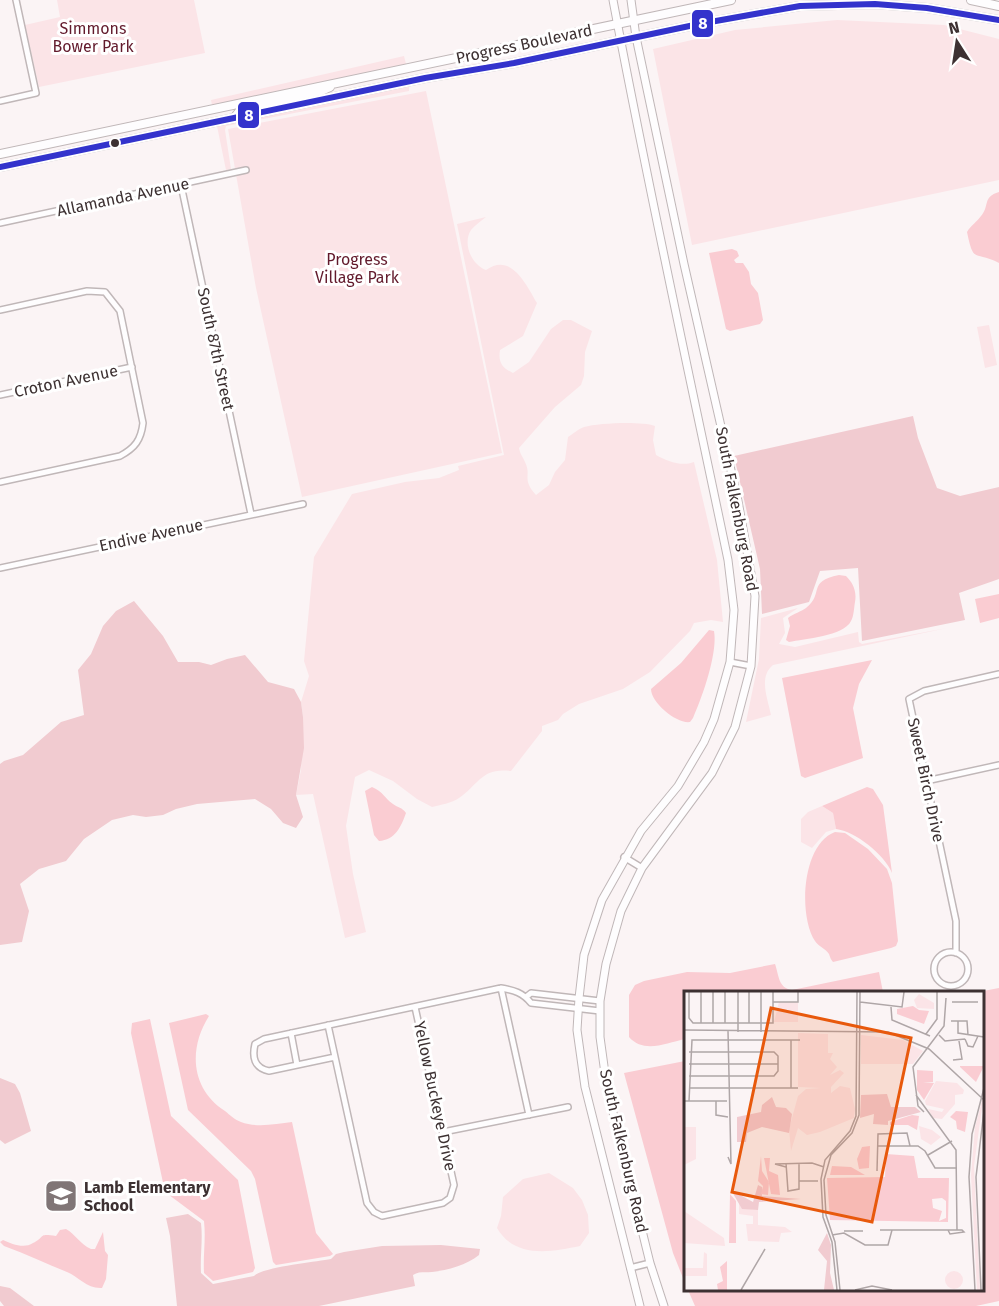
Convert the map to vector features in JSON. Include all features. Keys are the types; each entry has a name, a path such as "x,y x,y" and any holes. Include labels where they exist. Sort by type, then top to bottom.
{"main road":[{"name":"Progress Boulevard","path":"0,154 731,0"},
{"path":"971,0 999,6"},
{"name":"Progress Boulevard","path":"0,167 425,78 514,63 699,24 800,6 875,4 917,7 999,20"},
{"path":"208,110 231,112 234,118 242,108 321,92 338,82"},
{"path":"138,124 141,138"}],"street":[{"path":"0,101 36,93 16,0"},
{"name":"South Falkenburg Road","path":"613,0 619,41 728,560 734,610 730,662 704,742 678,786 641,831 624,857 602,900 584,955 577,1030 585,1087 640,1306"},
{"name":"South Falkenburg Road","path":"631,0 636,37 684,264 749,554 755,596 751,666 735,727 712,773 642,868 621,911 606,964 600,1001 600,1037 607,1088 650,1263 664,1306"},
{"name":"Allamanda Avenue","path":"0,223 246,170"},
{"name":"South 87th Street","path":"181,185 251,514"},
{"path":"0,310 87,291 105,292 120,311 142,411 142,435 136,445 120,456 0,482"},
{"name":"Croton Avenue","path":"0,395 132,367"},
{"name":"Endive Avenue","path":"0,568 303,504"},
{"path":"730,662 751,666"},
{"name":"Sweet Birch Drive","path":"956,953 956,921 909,699 924,691 999,674"},
{"path":"926,781 999,765"},
{"path":"624,857 642,868"},
{"path":"945,953 956,953 961,955 968,964 967,976 958,984 947,985 938,979 935,964 945,953"},
{"path":"501,988 529,1115"},
{"path":"335,1057 268,1071 262,1070 255,1063 253,1053 255,1044 264,1039 501,988 515,990 531,1003 600,1011"},
{"path":"526,997 531,993 600,1001"},
{"path":"543,1004 544,995"},
{"name":"Yellow Buckeye Drive","path":"328,1025 367,1203 374,1212 382,1216 443,1203 450,1198 454,1185 415,1007"},
{"path":"291,1033 297,1065"},
{"path":"443,1132 568,1107"},
{"path":"630,1268 650,1263"}],"green space":[{"name":"Simmons Bower Park","path":"57,0 194,0 205,53 39,87 25,25 60,17"},
{"path":"837,20 944,25 999,39 999,180 692,245 653,49 735,30"},
{"path":"404,56 406,64 212,105 211,100"},
{"path":"409,86 409,91 226,126 231,169 226,170 217,126"},
{"name":"Progress Village Park","path":"426,91 502,453 302,497 256,288 228,129"},
{"path":"486,217 471,230 468,236 468,247 473,259 476,264 486,270 495,265 510,268 523,279 537,303 523,336 500,350 500,361 504,367 513,373 529,362 551,329 563,320 571,320 592,331 585,352 584,376 581,385 555,407 519,448 527,467 529,485 536,495 549,485 555,472 565,460 568,437 582,428 620,423 655,426 653,440 656,455 679,464 694,462 717,560 723,622 711,620 694,623 690,631 650,672 623,689 579,704 558,720 542,726 542,731 511,771 501,770 487,774 466,793 453,801 432,807 393,781 369,770 355,777 346,826 353,874 366,932 345,938 313,794 296,795 301,770 303,717 301,702 309,676 304,661 314,557 352,494 405,482 439,478 459,470 458,466 504,455 457,224"},
{"path":"989,325 997,365 985,368 977,327"},
{"path":"798,608 783,618 785,633 779,644 795,647 858,632 859,642 862,644 947,628 773,665 768,670 765,682 771,715 746,722 759,659 761,618"},
{"path":"822,806 833,813 836,829 826,832 812,848 801,842 801,819 808,812"},
{"path":"549,1173 573,1188 582,1200 588,1215 589,1233 580,1246 557,1250 534,1251 513,1245 497,1228 503,1197 523,1179"}],"shaded area":[{"path":"999,192 999,263 976,255 971,249 967,232 984,212 990,196"},
{"path":"732,249 737,251 739,256 734,260 736,263 743,263 749,272 751,284 758,293 763,320 760,324 730,331 726,329 709,253"},
{"path":"913,416 918,438 937,488 960,496 999,487 999,579 959,593 965,620 862,641 858,568 820,571 809,602 762,614 760,569 734,456"},
{"path":"839,575 846,576 855,594 853,617 847,626 823,636 789,642 786,640 790,626 788,618 812,603 823,581"},
{"path":"999,594 999,618 980,623 975,599"},
{"path":"134,601 163,636 178,662 199,662 211,665 245,655 268,682 294,689 301,702 303,717 304,748 296,795 303,817 296,828 283,823 271,809 255,799 197,804 163,815 146,817 133,815 112,820 84,839 66,861 39,869 20,884 29,911 22,942 0,945 0,764 23,755 61,722 84,715 78,670 91,654 103,626 116,611"},
{"path":"709,630 714,631 714,651 701,699 690,722 678,720 660,706 652,695 651,689 681,663"},
{"path":"872,660 859,684 853,708 863,758 805,778 801,776 782,678"},
{"path":"372,787 406,813 397,832 385,840 379,841 374,835 365,791"},
{"path":"867,787 873,789 883,805 892,873 883,859 868,845 852,834 836,829 833,813 822,806"},
{"path":"835,832 845,833 868,849 887,869 892,883 898,941 896,946 891,948 833,962 828,952 815,941 806,915 805,898 806,881 816,850 824,839"},
{"path":"775,964 782,984 792,990 879,972 883,991 684,991 684,1039 648,1046 641,1045 629,1037 629,995 635,985 687,972 730,973"},
{"path":"999,988 999,1301 976,1306 695,1306 688,1291 984,1291 983,991"},
{"path":"206,1014 209,1016 202,1029 196,1055 196,1068 205,1092 214,1102 241,1122 260,1125 292,1122 316,1233 333,1254 330,1256 276,1265 273,1262 255,1179 251,1171 188,1110 169,1023"},
{"path":"150,1019 171,1116 238,1180 255,1268 253,1272 213,1281 204,1273 204,1221 165,1192 131,1033 132,1023"},
{"path":"684,1061 684,1280 673,1253 624,1073"},
{"path":"0,1078 15,1084 20,1093 31,1131 5,1144 0,1140"},
{"path":"188,1214 201,1223 201,1273 213,1284 254,1276 278,1267 331,1259 336,1254 344,1252 382,1246 441,1245 480,1249 479,1255 463,1264 413,1275 415,1286 319,1306 177,1306 166,1218"},
{"path":"66,1229 91,1249 95,1249 103,1232 105,1251 108,1255 106,1279 102,1288 87,1285 67,1272 4,1246 0,1242 3,1240 26,1246 44,1235 56,1236 60,1230"},
{"path":"0,1286 10,1288 34,1306 4,1306 0,1301"}],"transit line":[{"name":"8","path":"0,167 425,78 514,63 699,24 800,6 875,4 927,8 999,20"}],"place":[{"name":"Lamb Elementary School","path":"61,1196"}]}
